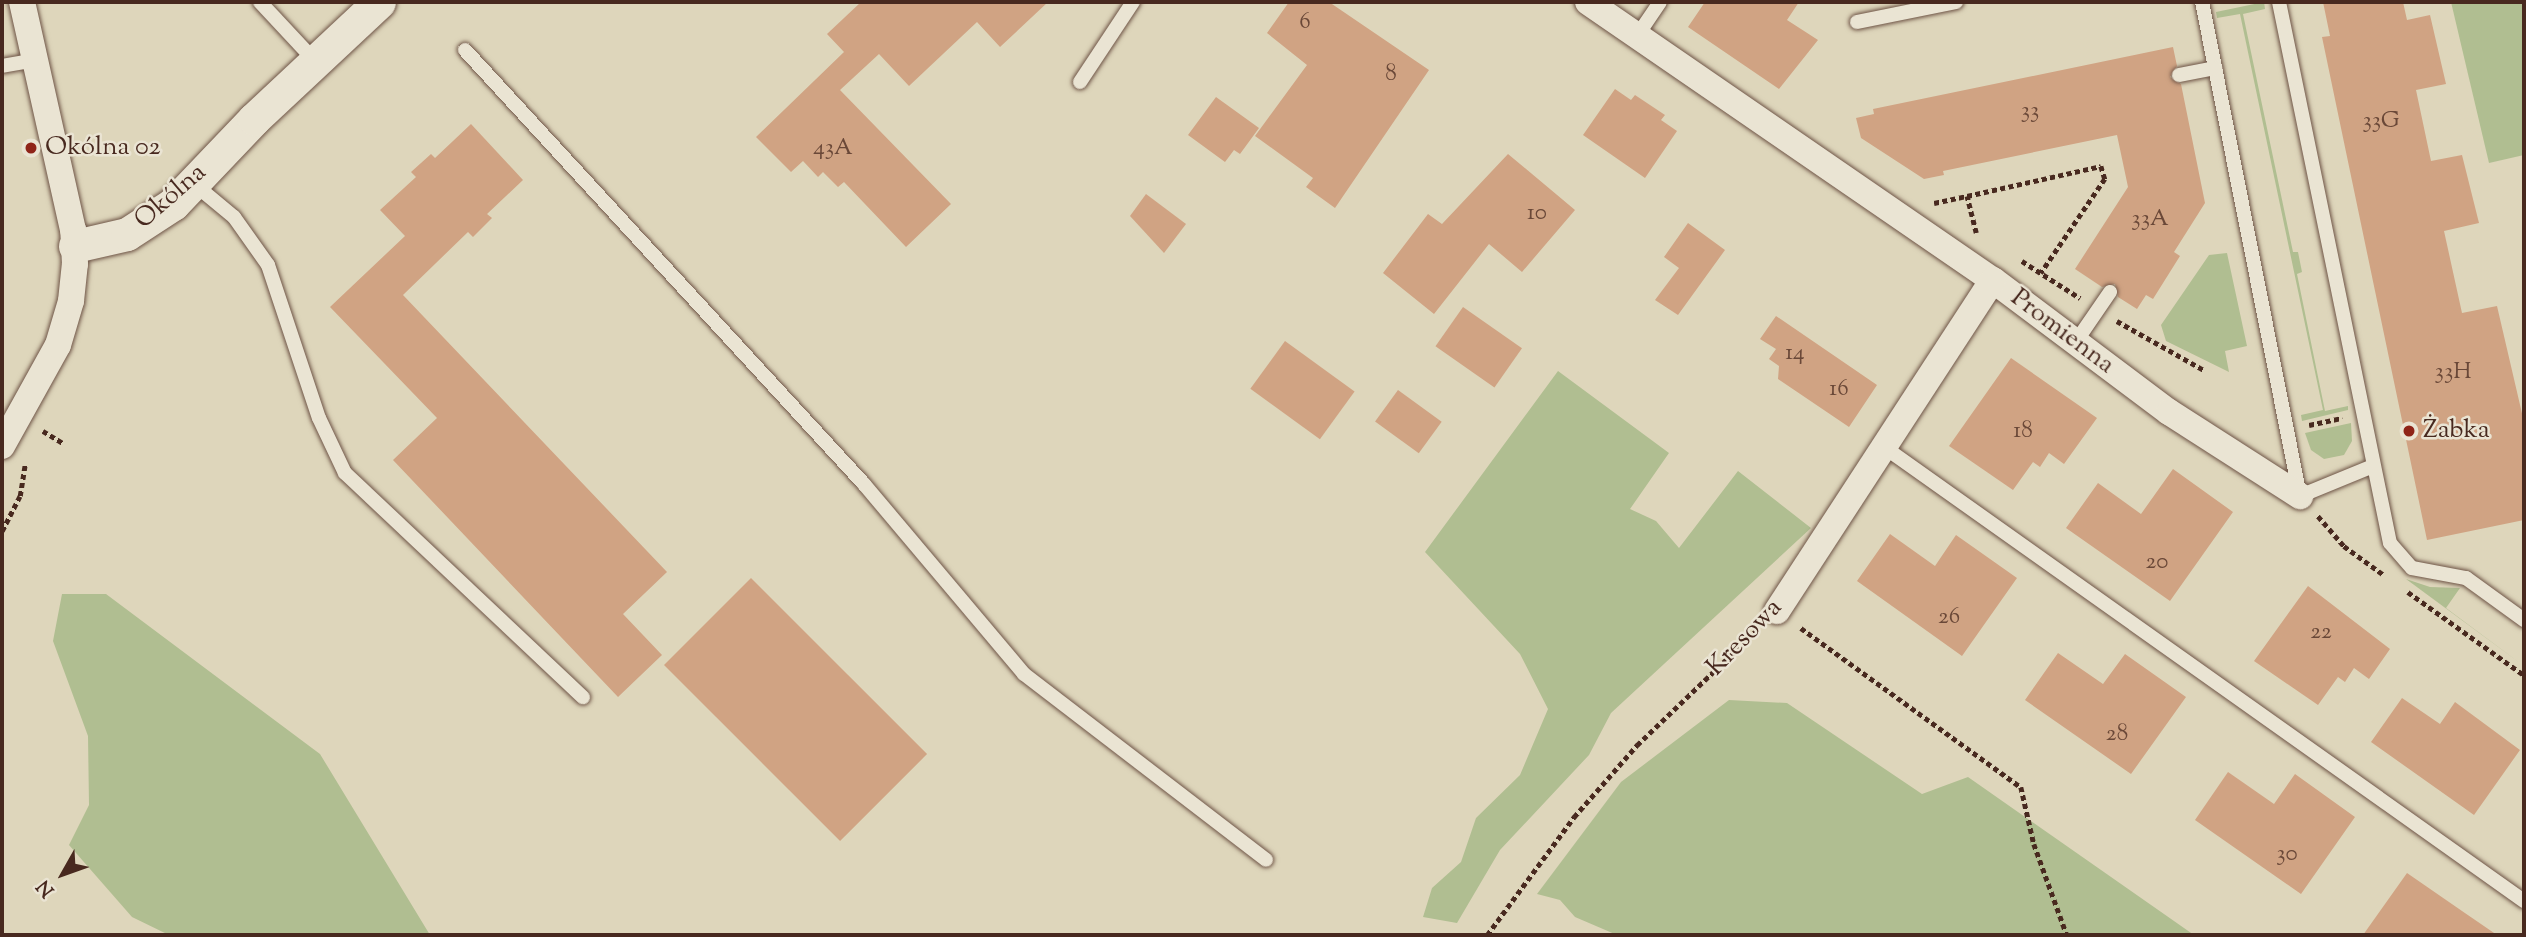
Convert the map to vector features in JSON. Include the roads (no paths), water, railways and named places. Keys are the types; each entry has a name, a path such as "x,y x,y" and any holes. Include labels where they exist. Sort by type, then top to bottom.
{"street":[{"path":"14,448 62,335 71,301 75,246 22,2"},
{"name":"Okólna","path":"75,246 138,229 192,183 315,61 379,2"},
{"name":"Promienna","path":"1588,2 1993,280 2169,412 2300,495"},
{"name":"Kresowa","path":"1777,611 1993,280"}],"lane":[{"path":"260,2 315,61"},
{"path":"1080,82 1133,2"},
{"path":"1637,36 1660,2"},
{"path":"1857,22 1956,2"},
{"path":"2202,2 2300,495 2373,466"},
{"path":"2279,2 2388,535 2402,561 2423,573 2466,578 2524,620"},
{"path":"465,50 864,484 1024,674 1266,860"},
{"path":"2,66 35,60"},
{"path":"2179,75 2215,68"},
{"path":"192,183 234,217 268,265 318,418 345,473 583,697"},
{"path":"2075,343 2110,292"},
{"path":"1884,447 2524,901"}],"place":[{"name":"Okólna 02","path":"31,148"},
{"name":"Żabka","path":"2409,431"}]}
